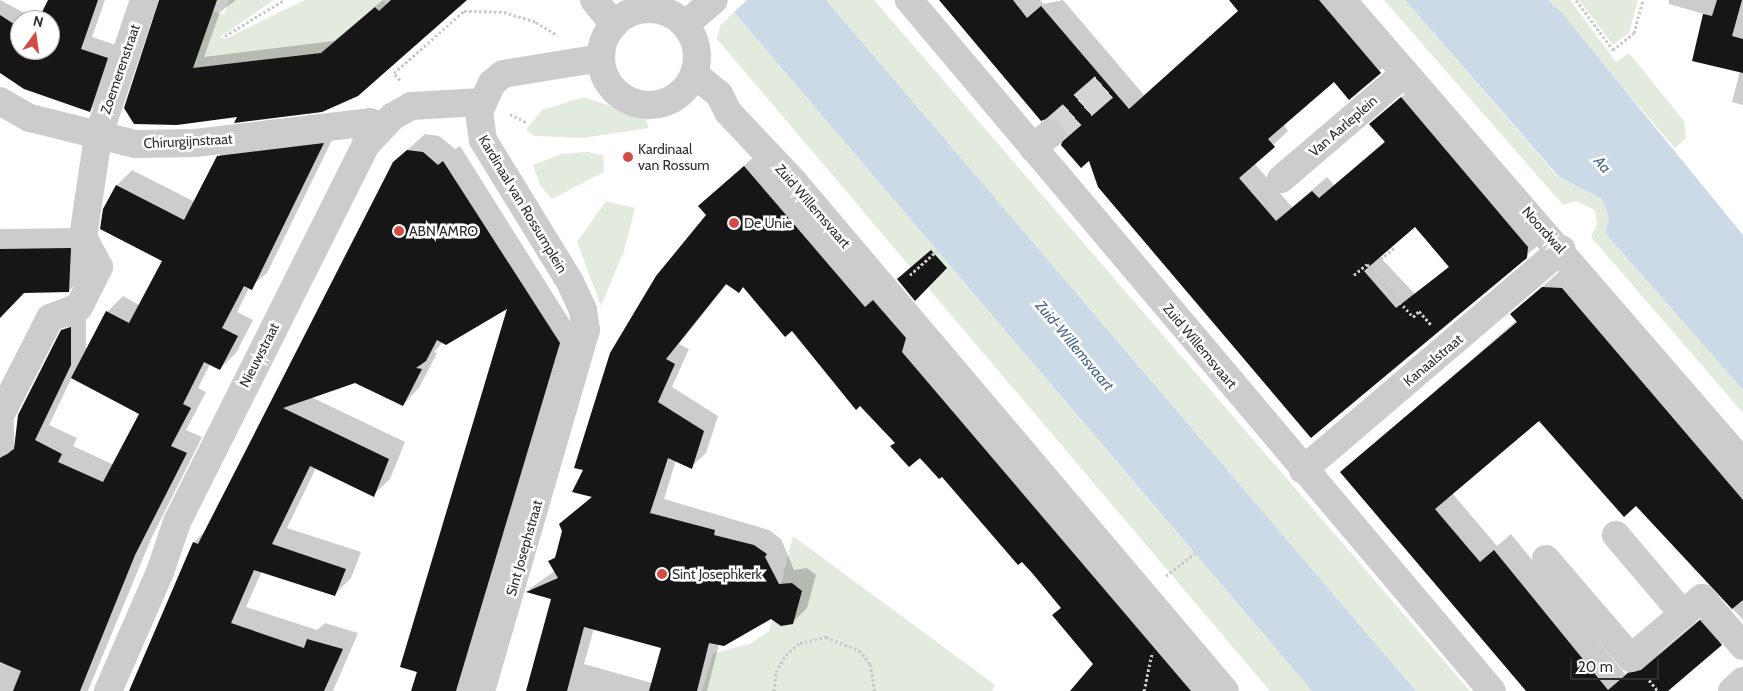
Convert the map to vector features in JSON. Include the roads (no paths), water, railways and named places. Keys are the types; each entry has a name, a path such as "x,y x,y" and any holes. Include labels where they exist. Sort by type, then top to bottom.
{"street":[{"name":"Zoemerenstraat","path":"0,416 50,318 79,306 99,267 83,237 98,138 144,0"},
{"path":"588,59 605,74 625,98 656,104 689,82 696,48 685,25 662,11 626,12 594,0"},
{"path":"685,25 714,0"},
{"name":"Zuid Willemsvaart","path":"909,0 1042,140 1303,470 1492,691"},
{"name":"Noordwal","path":"1342,0 1562,249 1743,463"},
{"path":"482,102 503,74 588,59 626,12"},
{"name":"Van Aarleplein","path":"1281,179 1405,73"},
{"name":"Zuid Willemsvaart","path":"689,82 719,94 728,112 889,294 1225,691"},
{"name":"Chirurgijnstraat","path":"0,101 30,118 98,138 176,144 370,122 382,126"},
{"name":"Nieuwstraat","path":"108,691 160,572 177,522 365,146 382,126 401,111 421,104 482,102"},
{"name":"Kardinaal van Rossumplein","path":"482,102 479,121 483,140 583,310 586,338 566,405"},
{"name":"Kanaalstraat","path":"1303,470 1562,249"},
{"name":"Sint Josephstraat","path":"482,691 566,405"},
{"path":"0,426 0,442"},
{"path":"1616,535 1683,614"},
{"path":"1546,559 1631,658 1702,598 1743,646"},
{"path":"1732,691 1743,682"}],"water":[{"name":"Zuid-Willemsvaart","path":"747,0 826,0 1416,691 1312,691 734,12"},
{"name":"Aa","path":"1405,0 1547,0 1561,12 1743,235 1743,390 1605,233 1609,218 1602,199 1559,177"}],"tunnel":[{"path":"1051,133 1105,86"}],"place":[{"name":"Kardinaal van Rossum","path":"628,157"},
{"name":"De Unie","path":"734,223"},
{"name":"ABN AMRO","path":"399,231"},
{"name":"Sint Josephkerk","path":"662,574"}]}
